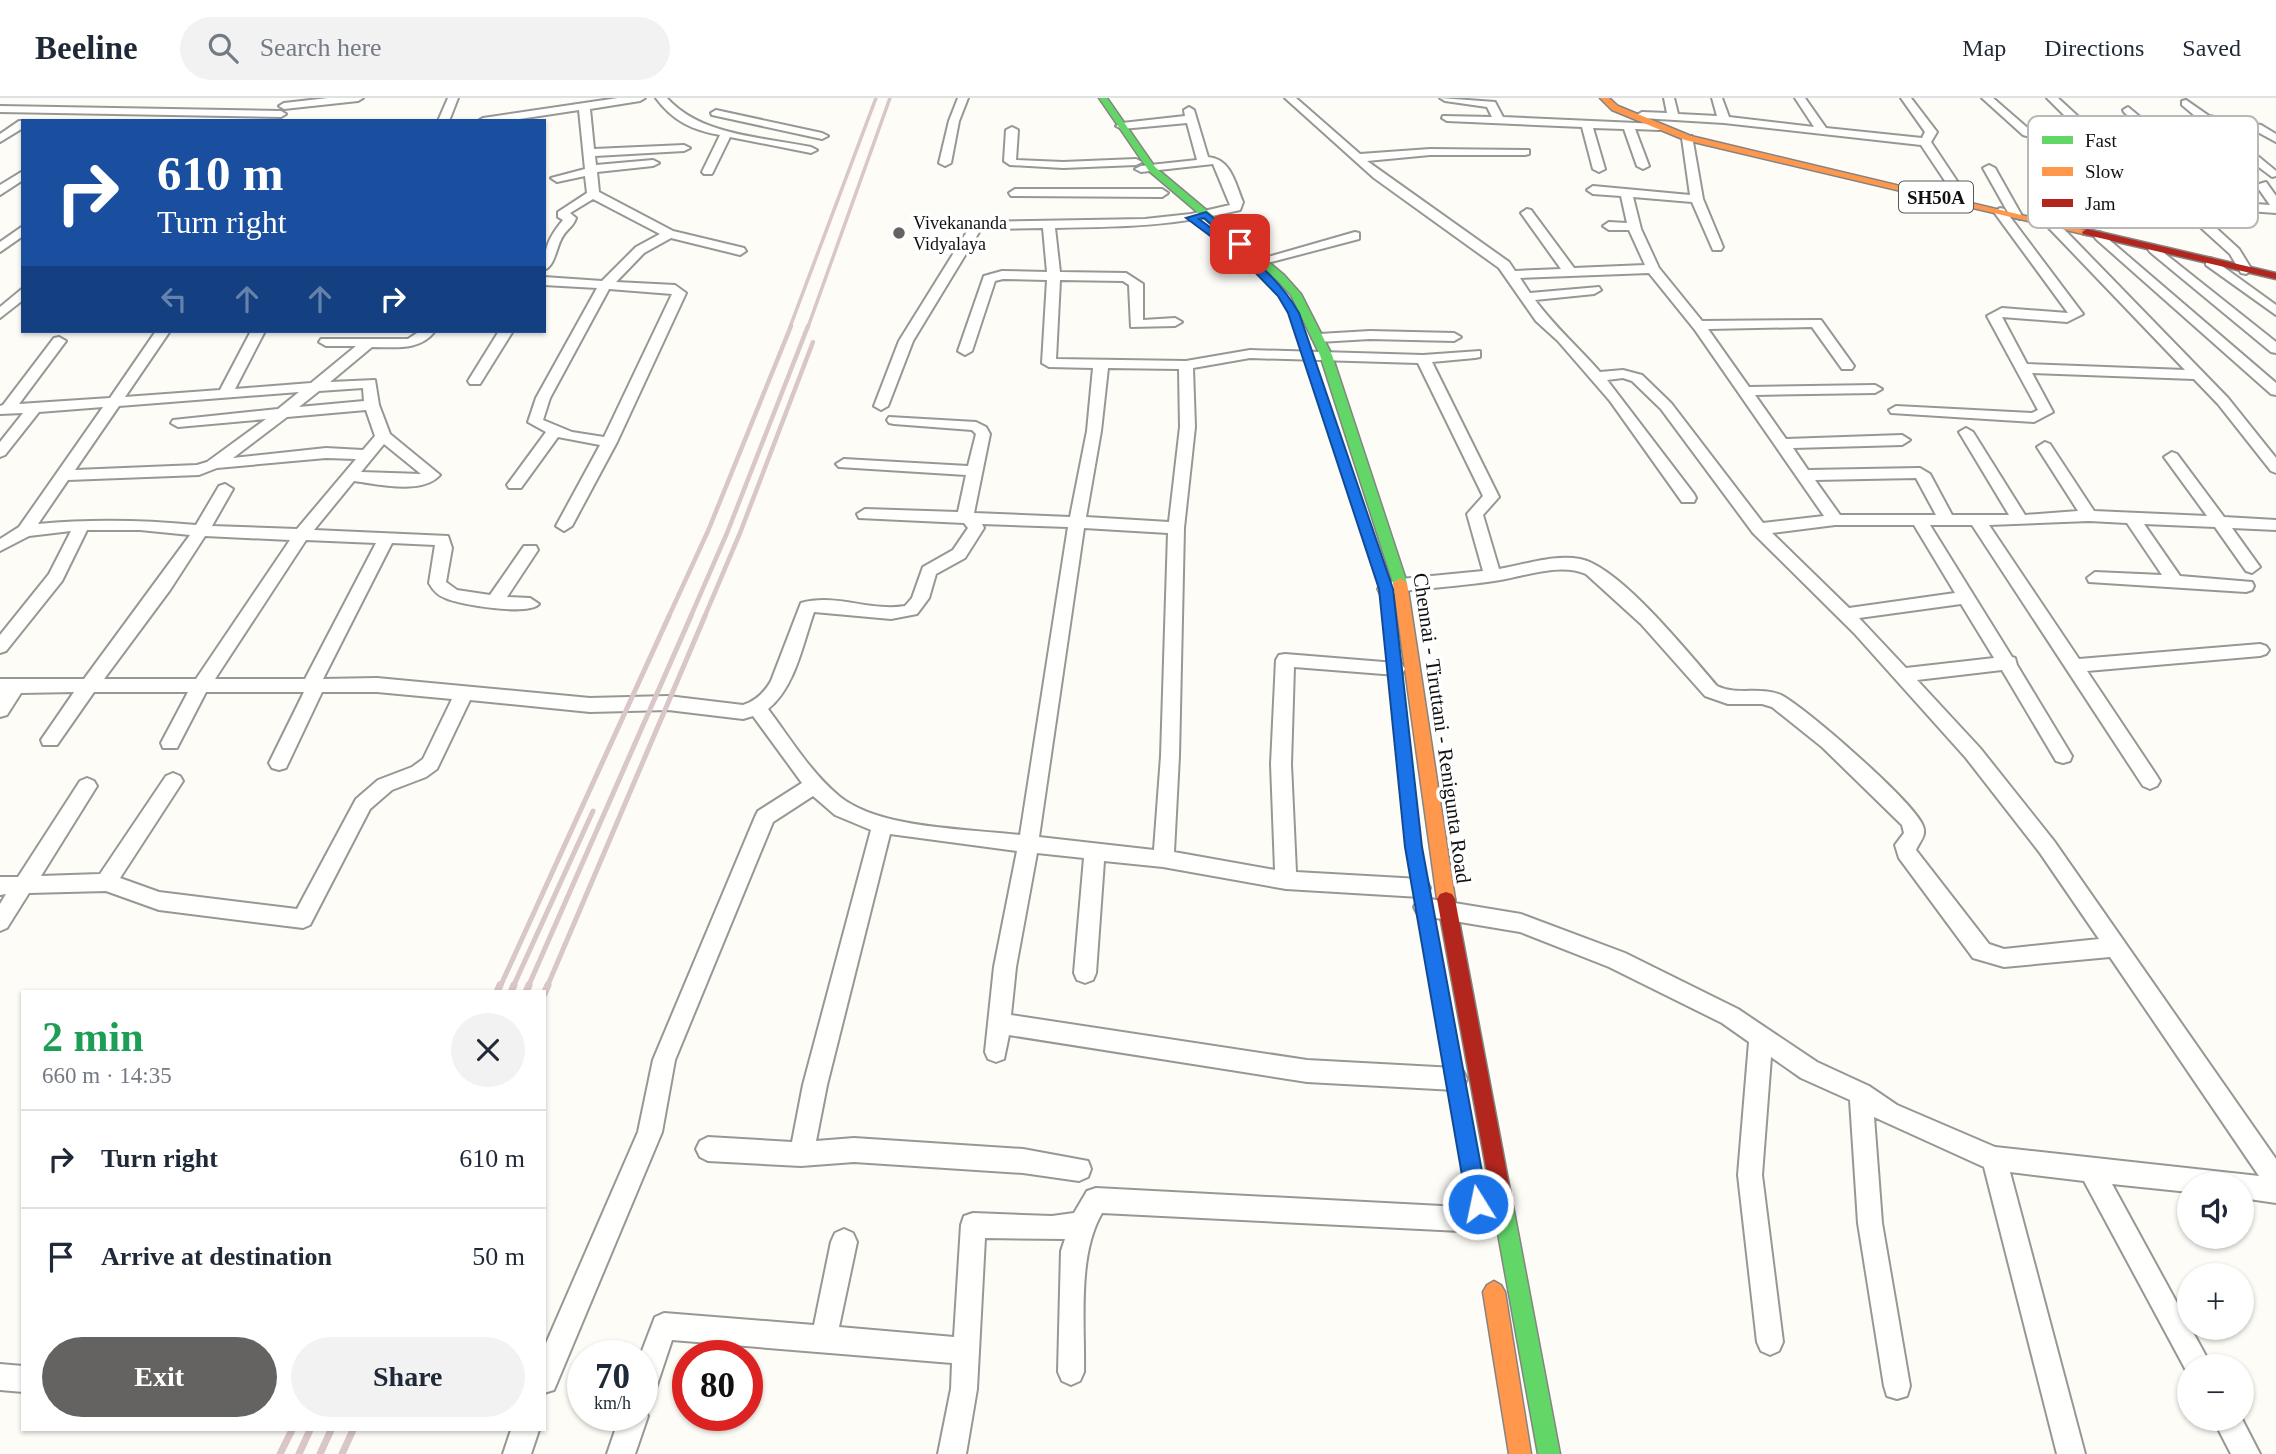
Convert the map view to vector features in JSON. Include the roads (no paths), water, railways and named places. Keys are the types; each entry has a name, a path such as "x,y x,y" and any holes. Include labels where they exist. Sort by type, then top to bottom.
{"main road":[{"name":"Chennai - Tiruttani - Renigunta Road","path":"1093,98 1162,193 1280,276 1296,294 1326,355 1394,587 1448,911 1549,1454"},
{"name":"Chennai - Tiruttani - Renigunta Road","path":"1103,98 1122,126 1143,167 1247,259 1283,295 1294,313 1309,361"},
{"name":"SH50A","path":"1604,98 1630,121 1659,127 1688,138 2028,219"},
{"name":"SH50A","path":"2068,228 2276,276"},
{"name":"Chennai - Tiruttani - Renigunta Road","path":"1341,454 1394,587 1396,675"},
{"path":"1490,1273 1520,1454"}],"street":[{"path":"28,119 59,98"},
{"path":"98,119 136,98"},
{"path":"187,116 202,98"},
{"path":"0,108 187,116 283,110 364,98"},
{"path":"444,119 453,98"},
{"path":"497,119 640,98"},
{"path":"661,98 676,114 700,128 811,150"},
{"path":"945,163 954,121 963,98"},
{"path":"1290,98 1378,176 1504,265 1541,318 1563,338 1597,377 1662,459 1688,498"},
{"path":"1445,98 1491,104 1499,119"},
{"path":"1669,98 1673,117"},
{"path":"1717,98 1724,120"},
{"path":"1800,98 1823,131"},
{"path":"1906,98 1930,132 1926,142"},
{"path":"1987,98 2028,133"},
{"path":"2052,98 2072,116"},
{"path":"2186,103 2202,116"},
{"path":"584,107 593,194"},
{"path":"700,128 720,109 822,136"},
{"path":"2128,110 2135,116"},
{"path":"1447,118 1587,124 1673,117 1926,142"},
{"path":"1122,126 1194,119 1203,160"},
{"path":"1630,121 1643,166"},
{"path":"0,139 21,124"},
{"path":"1587,124 1599,169"},
{"path":"2258,127 2276,139"},
{"path":"881,406 906,341 977,225 1145,223 1198,217 1237,207 1221,165 1216,161 1203,160 1198,165 1143,167 1014,163 1010,161 1012,130"},
{"path":"708,172 726,134"},
{"path":"1688,138 1697,199 1717,247"},
{"path":"1926,142 1957,190 1955,201"},
{"path":"589,153 684,148"},
{"path":"1358,158 1430,152 1525,152"},
{"path":"556,178 591,170 653,163"},
{"path":"2258,163 2272,174"},
{"path":"1896,410 2034,418 2043,416 2046,412 1994,316 1996,313 2067,318 2076,314 2008,214 1989,168"},
{"path":"1,189 21,175"},
{"path":"2262,185 2276,207"},
{"path":"1,189 21,187"},
{"path":"1593,190 1697,199"},
{"path":"1015,193 1162,193"},
{"path":"1626,193 1635,227 1653,269 1746,391 1835,520"},
{"path":"593,194 669,234 740,251"},
{"path":"546,261 558,232 568,224 570,218 564,216 564,212 593,194"},
{"path":"2258,206 2276,207"},
{"path":"1527,213 1569,271"},
{"path":"1049,225 1054,277 1049,363 1186,365 1250,354 1309,361 1326,355 1423,359 1475,354"},
{"path":"1609,226 1635,227"},
{"path":"2056,228 2223,401 2276,468"},
{"path":"2209,228 2235,252 2246,270"},
{"path":"0,248 21,232"},
{"path":"609,442 554,432 536,422 543,398 605,285 640,250 669,234"},
{"path":"1260,261 1355,236"},
{"path":"2100,236 2133,268 2255,370 2276,391"},
{"path":"2154,249 2276,348"},
{"path":"2211,262 2276,311"},
{"path":"1511,275 1653,269"},
{"path":"965,351 989,279 1002,275 1131,279 1136,284 1136,324 1175,322"},
{"path":"546,281 675,289 679,293 609,442 564,526"},
{"path":"1527,298 1594,290"},
{"path":"0,314 21,294"},
{"path":"1698,325 1816,323 1847,366"},
{"path":"0,546 25,531 162,333"},
{"path":"224,395 257,333"},
{"path":"326,342 408,343 417,341 426,333"},
{"path":"475,381 505,333"},
{"path":"1319,338 1370,335 1454,337"},
{"path":"4,410 59,341"},
{"path":"66,475 200,470 212,465 287,411 371,341"},
{"path":"1423,359 1491,497 1475,514 1493,576"},
{"path":"996,1052 1005,967 1028,845 1077,522 1094,431 1101,363"},
{"path":"1163,859 1170,756 1176,528 1187,440 1189,393 1186,365"},
{"path":"2023,368 2197,375"},
{"path":"2255,370 2276,368"},
{"path":"1597,377 1623,374 1637,377 1666,406 1759,529 1845,614 1973,753 2047,847 2276,1180"},
{"path":"4,410 370,383 372,405 383,436 432,475 430,478 399,480 350,476"},
{"path":"1746,391 1875,388"},
{"path":"178,423 372,405"},
{"path":"0,452 35,407"},
{"path":"894,420 976,426 981,430 983,435 965,517"},
{"path":"515,485 554,432"},
{"path":"1966,432 2020,520"},
{"path":"170,743 200,687 301,535 383,436"},
{"path":"1782,444 1902,440"},
{"path":"2045,447 2089,516"},
{"path":"212,465 326,453 367,455"},
{"path":"2172,457 2252,567"},
{"path":"844,464 975,471"},
{"path":"1804,475 1920,473 1925,477 1947,520"},
{"path":"50,740 85,688 202,531 225,489"},
{"path":"865,514 1176,528"},
{"path":"1759,529 1835,520 2020,520 2089,516 2276,524"},
{"path":"2130,516 2175,581"},
{"path":"0,710 7,687 377,685 590,705 668,704 743,712 757,708 771,697 780,681 807,607 838,605 901,613 912,610 921,598 929,571 959,554 971,538 975,524 965,517"},
{"path":"1919,520 2009,663 2063,756"},
{"path":"1976,520 2150,781"},
{"path":"25,531 82,525 139,525 202,531 442,540 444,548 437,576 439,589 457,598 530,604"},
{"path":"0,647 56,577 82,525"},
{"path":"279,763 313,686 387,537"},
{"path":"496,600 530,550"},
{"path":"1394,587 1570,564 1587,566 1645,617 1711,691 1720,697 1759,697 1778,702 1818,734 1909,819 1914,836 1905,845 1906,852 1981,951 2004,958 2115,947"},
{"path":"2095,578 2246,586"},
{"path":"1845,614 1968,597"},
{"path":"2073,666 2260,650"},
{"path":"1286,880 1281,764 1285,660 1396,675"},
{"path":"1902,675 2009,663"},
{"path":"0,886 106,882 159,901 180,905 303,919 363,804 385,785 419,772 430,764 464,693"},
{"path":"757,708 816,784 841,809 882,825 1028,845 1163,859 1286,880 1422,898 1448,911 1521,923 1617,960 1730,1016 1809,1070 1861,1094 1889,1113 1994,1159 2177,1180"},
{"path":"106,882 173,780"},
{"path":"546,1375 650,1132 664,1060 765,817 816,784"},
{"path":"0,922 87,786"},
{"path":"801,1154 815,1085 882,825"},
{"path":"1085,973 1095,852"},
{"path":"999,1023 1307,1071 1455,1078"},
{"path":"1761,1037 1750,1175 1770,1342"},
{"path":"1861,1094 1870,1223 1897,1386"},
{"path":"708,1149 801,1154 854,1150 1023,1161 1079,1169"},
{"path":"1994,1159 2071,1454"},
{"path":"2092,1171 2192,1354"},
{"path":"2254,1188 2276,1191"},
{"path":"1071,1372 1074,1251 1081,1225 1096,1200 1480,1219"},
{"path":"952,1454 964,1389 973,1225 1052,1228 1081,1225"},
{"path":"824,1338 844,1242"},
{"path":"658,1343 664,1326 967,1351"},
{"path":"0,1377 21,1379"},
{"path":"517,1454 525,1431"},
{"path":"621,1454 629,1431"},
{"path":"2234,1431 2246,1454"}],"railway":[{"path":"790,327 876,98"},
{"path":"808,327 890,98"},
{"path":"668,618 708,531 791,326"},
{"path":"690,618 727,533 808,326"},
{"path":"704,618 740,533 813,342"},
{"path":"500,987 669,616"},
{"path":"528,987 691,616"},
{"path":"547,987 705,616"},
{"path":"513,987 593,811"},
{"path":"498,990 500,985"},
{"path":"512,990 514,985"},
{"path":"527,990 529,985"},
{"path":"546,990 548,985"},
{"path":"280,1454 292,1431"},
{"path":"299,1454 310,1431"},
{"path":"320,1454 331,1431"},
{"path":"342,1454 353,1431"}],"place":[{"name":"Vivekananda Vidyalaya","path":"899,233"}]}
